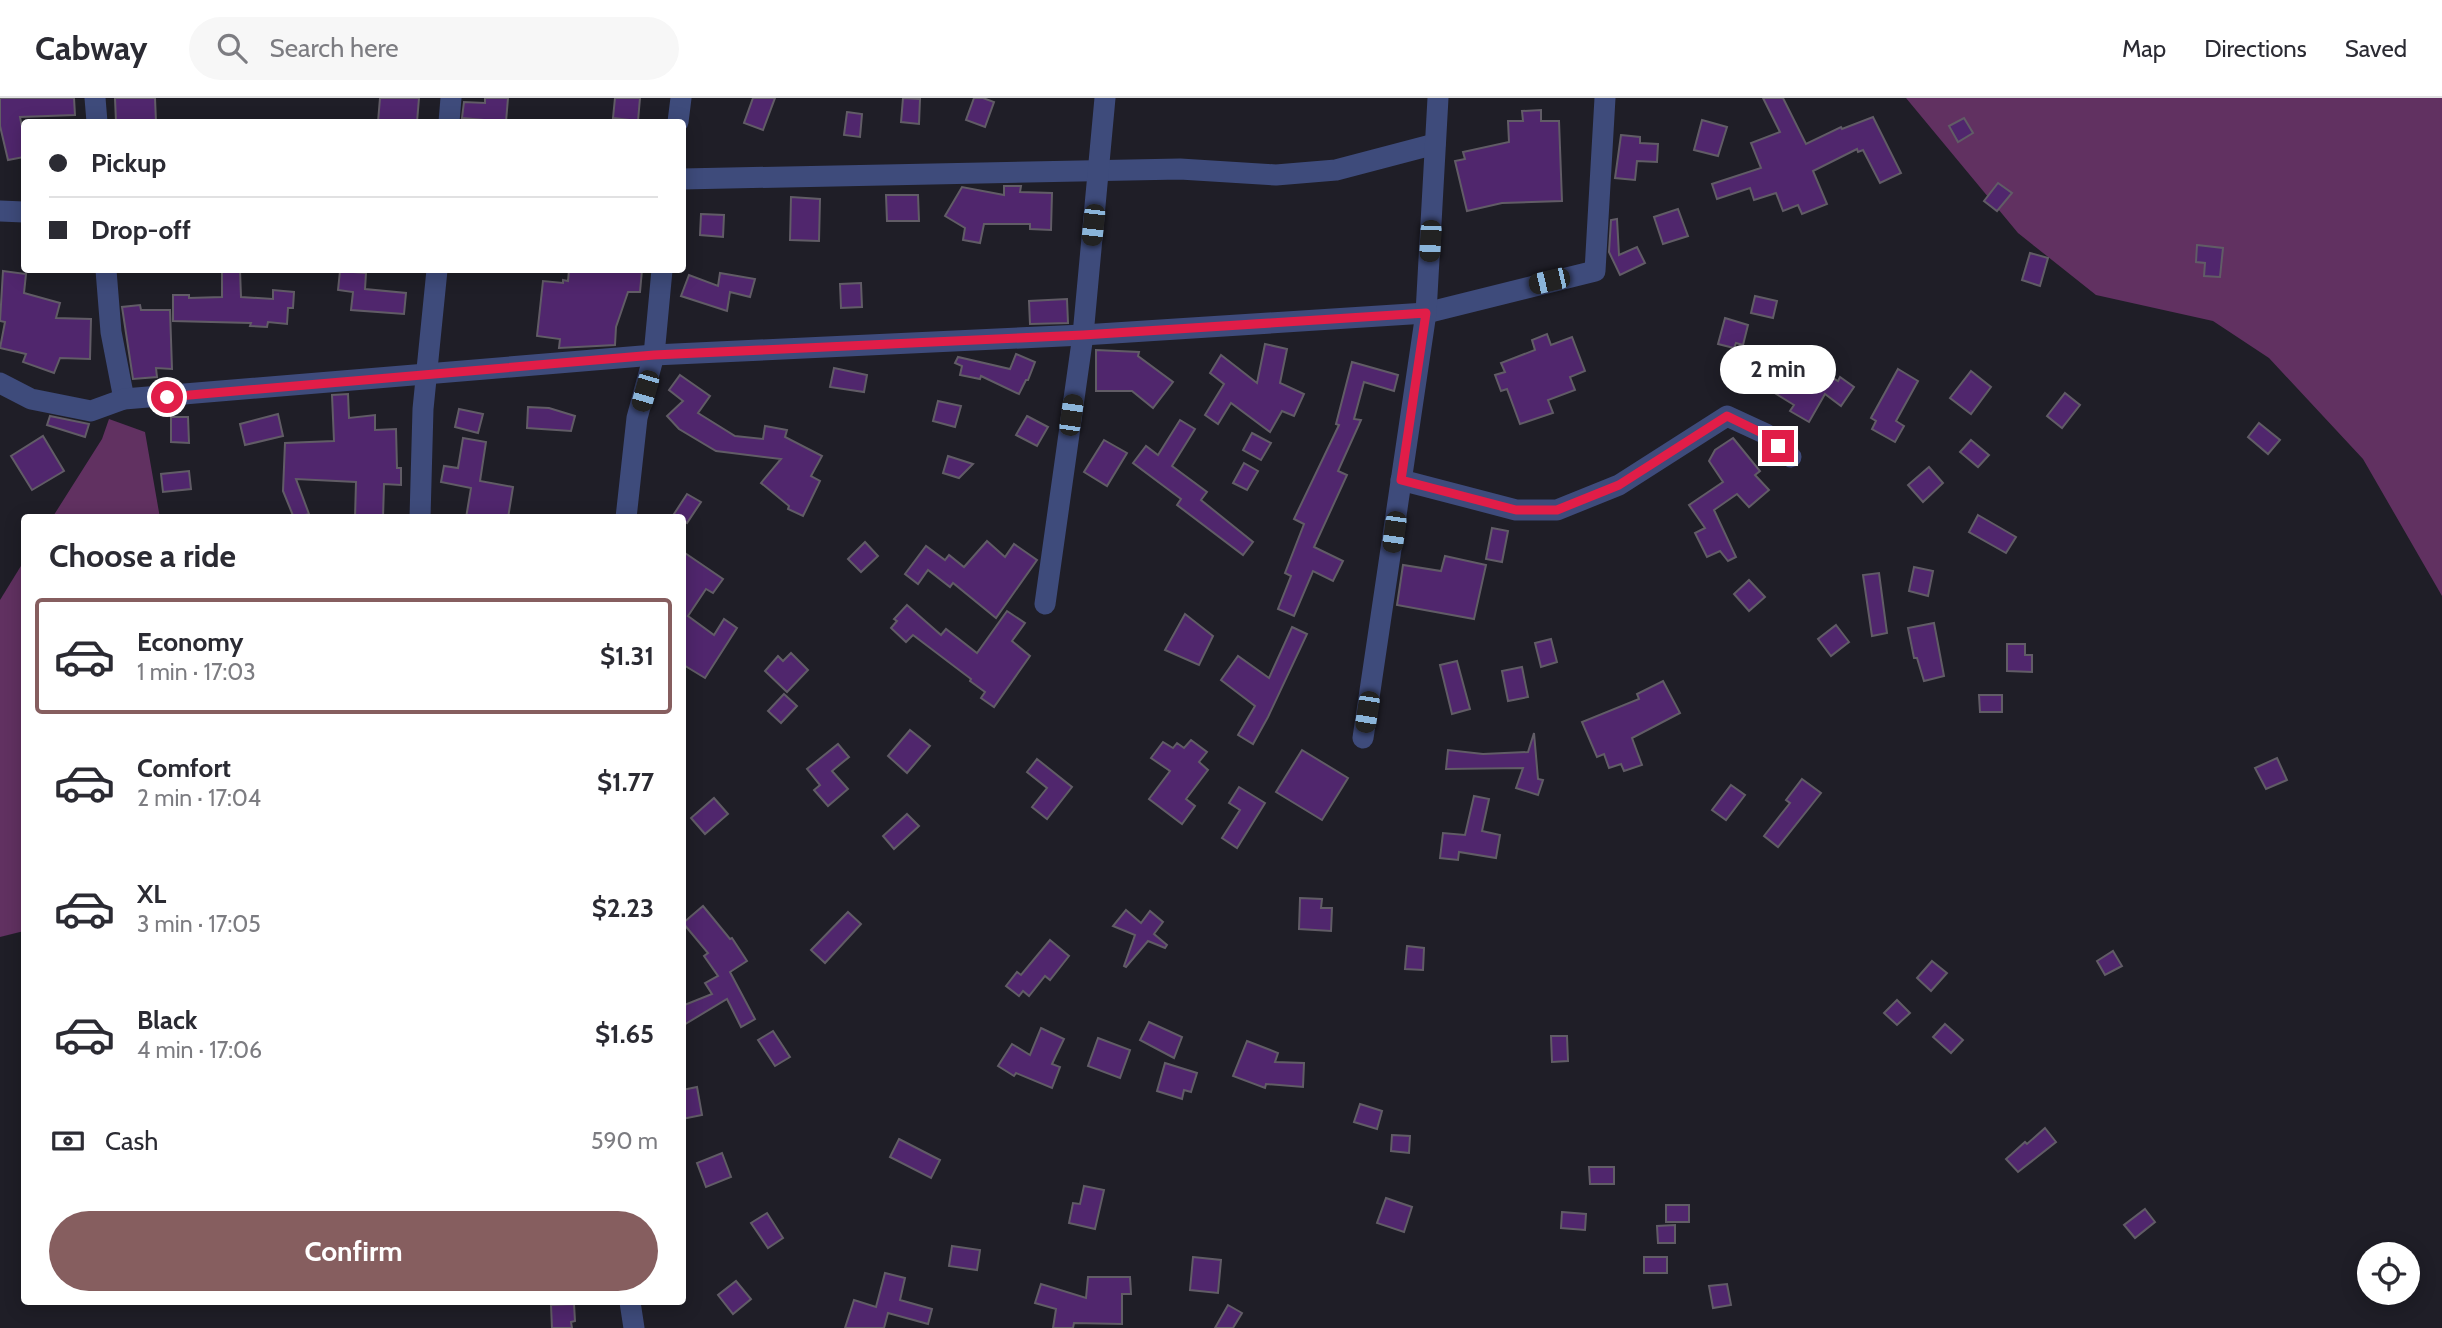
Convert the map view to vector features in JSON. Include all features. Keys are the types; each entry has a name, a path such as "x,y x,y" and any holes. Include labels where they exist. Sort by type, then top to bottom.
{"street":[{"path":"95,98 97,119"},
{"path":"449,119 451,98"},
{"path":"678,119 681,98"},
{"path":"1045,604 1083,335 1105,98"},
{"path":"1363,738 1426,313 1438,98"},
{"path":"0,383 31,399 91,411 124,399 654,355 1083,335 1426,313 1595,271 1605,98"},
{"path":"686,179 1180,169 1276,175 1336,170 1435,144"},
{"path":"0,211 21,212"},
{"path":"106,273 111,332 124,399"},
{"path":"420,514 423,410 437,273"},
{"path":"626,514 637,418 654,355 663,273"},
{"path":"1401,480 1516,510 1557,510 1619,485 1727,416 1766,435 1791,457"},
{"path":"630,1305 634,1328"}],"shaded area":[{"path":"1906,98 2442,98 2442,596 2363,459 2269,358 2213,321 2096,295 2018,233"},
{"path":"109,419 145,432 159,514 55,514 102,439"},
{"path":"21,566 21,932 0,937 0,600"}],"building":[{"path":"0,98 74,98 75,115 20,117 21,158 8,160 0,126"},
{"path":"115,98 155,98 156,119 116,119"},
{"path":"380,98 419,98 417,119 378,119"},
{"path":"485,98 508,98 506,119 462,118 464,102 485,103"},
{"path":"615,98 640,98 638,119 613,118"},
{"path":"753,98 775,98 763,130 744,123"},
{"path":"903,98 920,99 919,124 901,122"},
{"path":"974,98 994,102 985,127 966,120"},
{"path":"1763,98 1783,98 1806,144 1841,127 1842,129 1873,117 1901,173 1880,183 1863,150 1858,152 1857,149 1813,171 1827,204 1802,214 1798,205 1783,211 1776,193 1754,200 1750,188 1717,199 1712,184 1761,168 1751,143 1780,132"},
{"path":"1541,110 1541,121 1559,121 1562,201 1502,203 1467,211 1455,161 1465,159 1463,152 1509,142 1508,121 1523,121 1522,111"},
{"path":"847,112 862,114 860,137 844,135"},
{"path":"1964,118 1973,133 1958,142 1949,126"},
{"path":"1702,120 1727,127 1718,156 1694,150"},
{"path":"1621,135 1640,137 1640,143 1658,144 1657,162 1637,161 1635,180 1615,178"},
{"path":"1998,183 2012,193 1997,211 1984,201"},
{"path":"1004,186 1021,186 1020,192 1052,193 1051,230 1030,229 1030,224 984,224 980,243 963,240 965,228 945,216 962,187 1004,195"},
{"path":"886,195 918,195 919,221 887,221"},
{"path":"791,197 820,199 819,241 790,240"},
{"path":"1678,209 1688,236 1663,244 1654,217"},
{"path":"701,214 724,215 723,237 700,235"},
{"path":"1617,219 1619,255 1637,247 1645,263 1620,275 1609,252 1611,220"},
{"path":"2197,245 2223,248 2220,277 2204,276 2205,263 2196,262"},
{"path":"2030,253 2048,258 2040,286 2022,280"},
{"path":"3,271 26,274 24,293 60,303 56,318 91,319 90,359 60,358 54,373 23,362 26,354 0,348 5,322 0,321"},
{"path":"222,273 240,273 241,297 273,299 273,290 294,292 293,308 288,308 287,324 268,322 267,327 250,326 251,323 173,321 173,295 189,295 189,298 222,297"},
{"path":"340,273 366,273 365,289 406,293 404,314 351,310 353,292 338,290"},
{"path":"569,273 642,273 640,292 628,292 616,327 615,345 559,348 560,339 537,336 543,281 568,281"},
{"path":"720,273 755,279 750,297 730,292 727,311 681,296 689,275 718,286"},
{"path":"861,283 862,307 841,308 840,284"},
{"path":"1755,296 1777,301 1773,318 1751,313"},
{"path":"1067,299 1068,323 1030,324 1029,301"},
{"path":"140,305 141,310 170,310 172,369 156,368 157,377 133,379 122,307"},
{"path":"1725,318 1748,325 1743,345 1736,343 1734,348 1718,344"},
{"path":"1547,334 1551,345 1572,337 1585,371 1570,377 1575,390 1548,400 1553,413 1520,424 1507,389 1501,391 1495,375 1505,372 1501,363 1535,350 1532,340"},
{"path":"1265,344 1287,349 1280,383 1304,394 1294,416 1282,411 1270,432 1231,403 1218,424 1205,415 1224,384 1210,373 1221,355 1257,383"},
{"path":"1779,346 1838,381 1840,377 1854,387 1841,406 1825,394 1809,422 1790,411 1794,405 1757,382"},
{"path":"1096,350 1139,352 1138,356 1173,382 1153,408 1132,391 1096,391"},
{"path":"1016,354 1035,362 1019,394 981,376 980,379 960,375 962,366 955,363 958,357 1010,369"},
{"path":"1352,362 1398,375 1394,391 1364,382 1354,419 1361,420 1338,471 1347,475 1314,547 1343,561 1333,581 1313,571 1294,616 1278,609 1291,576 1285,573 1304,524 1294,519 1339,425 1336,424"},
{"path":"834,368 867,375 864,392 830,387"},
{"path":"1898,369 1918,381 1896,421 1904,426 1895,442 1872,429 1876,421 1871,418"},
{"path":"1971,371 1991,387 1971,414 1950,398"},
{"path":"680,375 710,396 698,413 735,436 763,439 765,426 787,430 785,437 822,456 811,476 820,481 803,516 788,509 789,506 761,483 781,459 716,451 679,429 667,416 683,401 669,390"},
{"path":"2065,393 2080,405 2062,428 2047,416"},
{"path":"348,394 349,418 375,415 375,430 396,429 397,468 401,468 401,485 384,484 383,514 355,514 356,482 296,479 309,514 292,514 283,491 285,443 334,441 332,395"},
{"path":"938,401 961,406 955,427 933,421"},
{"path":"528,407 549,408 575,416 571,431 527,428"},
{"path":"459,409 483,414 478,433 455,427"},
{"path":"278,414 283,436 245,445 240,424"},
{"path":"50,416 89,424 85,437 47,425"},
{"path":"1027,416 1048,427 1037,446 1016,435"},
{"path":"171,417 188,417 189,443 171,442"},
{"path":"1180,420 1195,429 1172,466 1207,492 1201,500 1253,542 1243,555 1177,505 1181,499 1133,463 1146,446 1158,455"},
{"path":"2259,423 2280,440 2268,454 2248,437"},
{"path":"1252,433 1271,443 1261,460 1243,450"},
{"path":"43,436 64,471 32,490 11,456"},
{"path":"463,438 486,442 480,481 513,487 509,514 467,514 471,488 441,482 444,466 458,468"},
{"path":"1733,438 1760,471 1755,475 1769,490 1749,507 1737,494 1714,510 1736,557 1728,561 1720,551 1707,557 1695,533 1705,528 1689,505 1723,482 1709,461 1715,450"},
{"path":"1104,440 1127,453 1107,486 1084,472"},
{"path":"1971,440 1989,455 1978,467 1960,452"},
{"path":"948,456 973,464 959,478 943,473"},
{"path":"1244,463 1258,471 1247,490 1233,483"},
{"path":"1929,467 1943,483 1923,502 1908,485"},
{"path":"189,471 191,489 163,492 161,474"},
{"path":"687,494 701,502 687,523 686,514 674,514"},
{"path":"1978,515 2016,537 2006,553 1969,532"},
{"path":"1492,528 1508,531 1502,562 1486,559"},
{"path":"987,541 1005,557 1014,544 1037,560 996,618 953,583 950,587 928,570 918,584 905,574 926,546 945,560 949,555 964,567"},
{"path":"865,542 878,556 861,572 848,559"},
{"path":"686,554 723,579 713,593 706,589 688,616 714,635 724,619 737,628 705,678 686,666"},
{"path":"1445,556 1486,565 1474,619 1397,605 1403,565 1441,571"},
{"path":"1914,567 1933,571 1928,596 1909,591"},
{"path":"1879,573 1887,633 1872,636 1863,575"},
{"path":"1749,580 1765,597 1749,611 1734,594"},
{"path":"907,605 941,635 946,629 977,653 1007,611 1025,623 1012,641 1030,656 994,707 981,698 985,692 970,681 971,679 913,635 906,642 891,628 897,621 894,619"},
{"path":"1185,614 1213,636 1199,665 1165,650"},
{"path":"1934,623 1944,676 1924,681 1917,658 1914,658 1908,628"},
{"path":"1836,625 1849,642 1831,656 1818,639"},
{"path":"1292,627 1307,634 1253,744 1238,735 1255,706 1221,680 1238,656 1269,678"},
{"path":"1551,639 1557,662 1541,667 1535,643"},
{"path":"2007,644 2025,644 2025,655 2032,655 2032,672 2007,671"},
{"path":"791,653 808,670 787,692 765,671 778,656 783,661"},
{"path":"1457,661 1470,709 1452,714 1440,665"},
{"path":"1522,667 1528,697 1508,701 1502,671"},
{"path":"1663,681 1680,713 1632,738 1642,765 1624,771 1621,764 1609,768 1604,754 1597,757 1582,722 1639,699 1637,694"},
{"path":"784,694 797,706 781,723 768,711"},
{"path":"1979,695 2002,695 2002,712 1980,712"},
{"path":"910,730 930,746 907,773 888,756"},
{"path":"1534,733 1538,779 1543,780 1538,795 1516,788 1523,768 1446,769 1448,750 1483,754 1528,752"},
{"path":"1191,740 1207,752 1199,762 1208,770 1186,799 1195,806 1182,824 1149,799 1170,771 1151,758 1163,742 1173,748 1177,743 1184,748"},
{"path":"838,744 849,757 832,771 848,789 828,806 814,790 820,785 807,769"},
{"path":"1302,750 1348,778 1322,820 1276,792"},
{"path":"2277,758 2287,780 2266,789 2255,768"},
{"path":"1037,759 1072,787 1047,819 1032,807 1047,788 1027,772"},
{"path":"1802,779 1821,793 1778,847 1764,836 1790,803 1786,800"},
{"path":"1731,785 1745,795 1726,820 1712,810"},
{"path":"1239,787 1265,803 1237,848 1222,838 1240,810 1229,803"},
{"path":"1474,796 1489,799 1482,831 1500,835 1496,858 1459,852 1458,860 1440,858 1443,833 1465,835"},
{"path":"714,798 728,814 705,834 691,818"},
{"path":"907,814 919,826 894,849 883,836"},
{"path":"1300,898 1322,899 1321,908 1332,908 1331,931 1299,929"},
{"path":"703,906 730,939 732,938 747,961 730,972 755,1019 741,1027 727,999 686,1024 686,1004 712,994 705,983 718,976 704,956 708,953 686,927 686,920"},
{"path":"1126,910 1141,923 1150,911 1163,922 1154,934 1167,945 1165,948 1148,941 1126,967 1124,966 1135,935 1113,926"},
{"path":"848,912 861,924 825,963 811,950"},
{"path":"1050,940 1069,956 1050,980 1045,976 1029,996 1023,991 1019,996 1006,986 1017,972 1021,975"},
{"path":"1407,946 1424,948 1423,970 1405,969"},
{"path":"2113,951 2122,966 2105,975 2097,961"},
{"path":"1932,961 1947,973 1931,991 1917,978"},
{"path":"1897,1000 1910,1013 1897,1025 1884,1013"},
{"path":"1149,1022 1182,1037 1174,1058 1140,1040"},
{"path":"1945,1024 1963,1040 1951,1053 1933,1037"},
{"path":"1041,1028 1064,1039 1052,1064 1060,1067 1052,1088 1016,1073 1014,1076 998,1066 1012,1044 1030,1055"},
{"path":"773,1031 790,1057 775,1066 758,1040"},
{"path":"1551,1036 1567,1036 1568,1061 1552,1062"},
{"path":"1098,1038 1130,1050 1120,1078 1088,1066"},
{"path":"1247,1041 1278,1053 1275,1062 1304,1063 1303,1087 1266,1084 1265,1088 1233,1076"},
{"path":"1165,1063 1197,1073 1191,1092 1184,1090 1182,1099 1157,1091"},
{"path":"697,1087 702,1115 686,1118 686,1089"},
{"path":"1360,1104 1382,1111 1377,1129 1354,1122"},
{"path":"2045,1128 2056,1142 2018,1172 2006,1159"},
{"path":"1392,1135 1410,1136 1409,1153 1391,1151"},
{"path":"899,1139 940,1160 931,1178 890,1157"},
{"path":"722,1153 731,1177 706,1187 697,1163"},
{"path":"1589,1167 1614,1167 1614,1184 1590,1184"},
{"path":"1084,1186 1104,1190 1095,1229 1069,1223 1073,1203 1080,1204"},
{"path":"1386,1198 1412,1207 1404,1232 1377,1223"},
{"path":"1666,1205 1689,1205 1689,1222 1666,1222"},
{"path":"2145,1209 2155,1222 2135,1238 2124,1225"},
{"path":"1562,1212 1586,1214 1585,1230 1561,1228"},
{"path":"767,1213 783,1238 768,1248 751,1223"},
{"path":"1675,1225 1675,1243 1658,1243 1657,1226"},
{"path":"952,1246 980,1250 977,1270 949,1266"},
{"path":"1193,1257 1221,1260 1218,1293 1190,1290"},
{"path":"1644,1257 1667,1257 1667,1273 1644,1273"},
{"path":"885,1273 905,1278 900,1300 932,1309 928,1324 888,1313 884,1328 845,1328 854,1300 876,1307"},
{"path":"1088,1277 1130,1277 1131,1294 1122,1294 1122,1324 1074,1323 1073,1328 1053,1328 1056,1309 1035,1303 1041,1284 1086,1298"},
{"path":"736,1281 751,1299 733,1314 718,1295"},
{"path":"1727,1284 1731,1305 1713,1308 1709,1286"},
{"path":"551,1305 574,1305 575,1321 571,1322 572,1328 552,1328"},
{"path":"1228,1305 1242,1313 1233,1328 1215,1328"}],"route":[{"path":"167,397 654,355 1083,335 1426,313 1401,480 1516,510 1557,510 1619,485 1727,416 1766,435 1778,446"}]}
